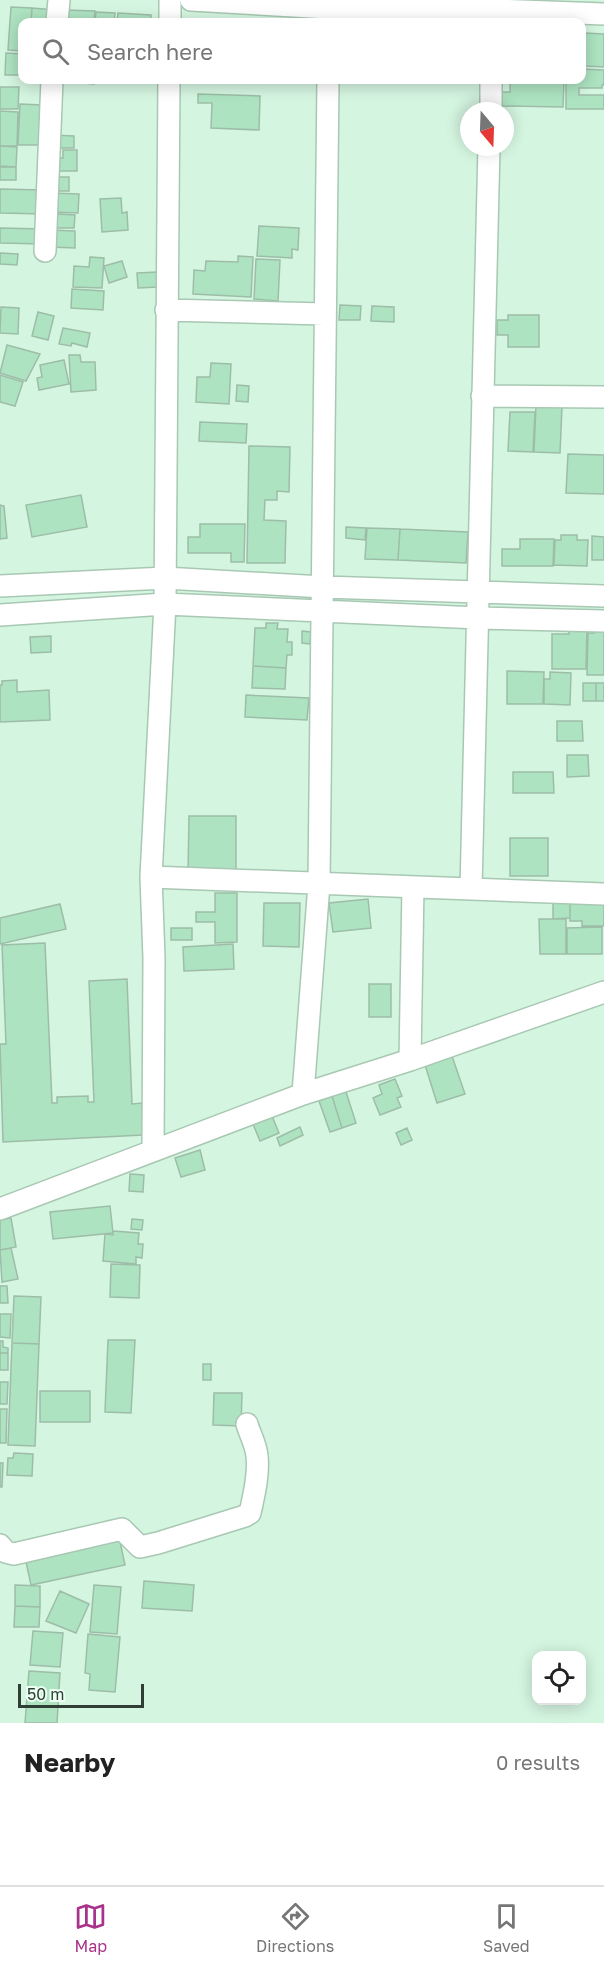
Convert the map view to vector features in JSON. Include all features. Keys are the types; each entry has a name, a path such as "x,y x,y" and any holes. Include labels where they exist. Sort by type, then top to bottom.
{"street":[{"path":"57,18 59,0"},
{"path":"170,0 170,18"},
{"path":"191,0 328,15 604,14"},
{"path":"45,251 52,84"},
{"path":"153,1150 154,958 151,877 165,604 169,84"},
{"path":"303,1094 319,884 328,84"},
{"path":"491,102 492,84"},
{"path":"471,889 489,156"},
{"path":"166,310 326,314"},
{"path":"482,396 604,397"},
{"path":"0,586 165,578 323,587 604,596"},
{"path":"0,615 165,604 323,612 604,621"},
{"path":"151,877 604,894"},
{"path":"410,1060 413,887"},
{"path":"0,1209 303,1094 410,1060 604,992"},
{"path":"0,1545 6,1552 14,1554 122,1529 140,1547 245,1516 250,1513 254,1496 258,1457 247,1424"}],"building":[{"path":"11,7 32,8 31,18 18,18 18,51 8,50"},
{"path":"32,8 55,10 54,18 31,18"},
{"path":"66,10 95,11 94,18 65,18"},
{"path":"96,12 115,13 114,18 95,18"},
{"path":"118,13 151,15 151,18 117,18"},
{"path":"586,33 604,34 604,67 586,66"},
{"path":"6,53 18,54 18,75 5,75"},
{"path":"586,69 604,70 602,88 579,88 579,95 604,95 604,109 566,109 566,84 586,84"},
{"path":"510,84 564,84 563,107 514,106 514,102 501,102 502,92 510,92"},
{"path":"0,87 19,87 18,109 0,109"},
{"path":"198,94 260,96 259,130 211,128 212,103 198,103"},
{"path":"20,104 42,105 41,145 18,145"},
{"path":"0,111 18,112 17,146 0,146"},
{"path":"52,135 74,136 74,148 51,148"},
{"path":"0,146 17,147 16,167 0,166"},
{"path":"63,150 77,150 77,171 53,171 53,158 63,158"},
{"path":"0,167 16,167 16,180 0,180"},
{"path":"52,177 69,177 69,191 51,191"},
{"path":"0,189 43,190 43,214 0,213"},
{"path":"50,193 79,194 78,213 49,212"},
{"path":"121,198 122,213 127,212 128,230 102,232 100,199"},
{"path":"57,214 75,215 74,228 56,228"},
{"path":"259,226 299,228 298,250 292,249 292,258 257,256"},
{"path":"0,228 43,229 42,244 0,243"},
{"path":"50,230 75,231 75,248 49,247"},
{"path":"0,253 18,254 17,265 0,264"},
{"path":"238,256 253,257 251,297 193,294 194,270 205,271 206,261 238,262"},
{"path":"90,257 104,258 102,288 73,287 74,266 89,267"},
{"path":"256,259 280,260 278,301 254,299"},
{"path":"122,261 127,277 109,283 104,266"},
{"path":"157,272 158,287 138,288 137,273"},
{"path":"72,289 104,291 103,310 71,308"},
{"path":"340,305 361,306 360,320 339,320"},
{"path":"372,306 394,307 394,322 371,321"},
{"path":"1,307 19,308 18,334 0,333"},
{"path":"38,312 54,316 48,340 32,336"},
{"path":"508,315 539,315 539,347 508,347 508,335 497,335 497,320 508,320"},
{"path":"63,328 90,333 87,347 72,343 71,346 59,344"},
{"path":"7,345 40,354 26,381 0,373"},
{"path":"69,355 80,355 81,362 95,362 96,390 71,392"},
{"path":"64,360 69,384 39,390 37,378 42,377 40,365"},
{"path":"211,363 231,364 229,404 196,402 197,377 210,377"},
{"path":"0,375 23,382 15,406 0,402"},
{"path":"237,385 249,386 248,402 236,401"},
{"path":"536,405 562,407 560,453 534,452"},
{"path":"510,412 535,412 533,452 508,451"},
{"path":"200,422 247,424 246,443 199,441"},
{"path":"249,446 290,447 289,492 277,491 277,500 265,500 264,520 286,521 285,563 247,563"},
{"path":"568,454 604,455 604,494 566,493"},
{"path":"81,495 87,527 32,537 26,505"},
{"path":"0,505 4,506 7,538 0,539"},
{"path":"200,524 245,524 244,562 231,562 231,553 188,553 188,537 200,537"},
{"path":"346,527 366,528 365,540 346,538"},
{"path":"367,528 400,529 398,560 365,559"},
{"path":"400,529 468,532 466,563 398,560"},
{"path":"561,535 577,535 577,540 588,540 587,566 554,565 555,540 561,540"},
{"path":"592,536 604,537 604,560 592,560"},
{"path":"520,539 554,539 553,566 502,566 502,549 520,549"},
{"path":"266,623 278,623 277,629 288,629 287,642 292,642 292,655 287,655 286,668 253,666 255,628 266,628"},
{"path":"569,627 587,627 586,669 552,669 552,634 569,634"},
{"path":"594,627 604,627 604,675 587,675 588,633 594,633"},
{"path":"302,631 311,632 310,644 302,643"},
{"path":"51,636 51,652 31,653 30,637"},
{"path":"253,666 286,668 285,689 252,688"},
{"path":"507,671 544,672 543,704 507,704"},
{"path":"550,672 571,673 570,705 544,704 544,679 550,679"},
{"path":"17,680 17,692 49,690 50,720 0,722 0,685 2,681"},
{"path":"583,683 596,683 596,701 583,701"},
{"path":"596,683 604,683 604,701 596,701"},
{"path":"246,695 309,698 307,720 245,717"},
{"path":"557,721 582,721 583,741 557,741"},
{"path":"567,755 588,755 589,776 567,777"},
{"path":"513,772 553,772 554,793 513,793"},
{"path":"189,816 236,816 236,873 188,873"},
{"path":"510,838 548,838 548,876 510,876"},
{"path":"215,893 237,893 237,942 215,943 215,922 196,922 196,912 215,912"},
{"path":"368,899 371,928 333,932 329,903"},
{"path":"553,899 570,899 570,918 553,919"},
{"path":"570,901 604,901 604,926 582,926 582,921 570,921"},
{"path":"264,903 300,903 299,947 263,946"},
{"path":"60,904 66,929 0,944 0,918"},
{"path":"539,919 566,919 566,954 540,954"},
{"path":"602,927 602,954 567,954 567,928"},
{"path":"171,928 192,928 192,940 171,940"},
{"path":"45,943 52,1103 57,1103 57,1097 88,1096 88,1102 94,1102 89,981 127,979 132,1104 142,1103 143,1135 3,1142 0,1044 6,1044 2,945"},
{"path":"233,944 234,969 184,971 183,947"},
{"path":"369,984 391,984 391,1017 369,1017"},
{"path":"452,1056 465,1094 437,1103 425,1065"},
{"path":"395,1079 402,1096 397,1098 401,1107 380,1115 373,1098 382,1094 379,1085"},
{"path":"346,1092 356,1123 342,1128 332,1096"},
{"path":"332,1096 342,1128 330,1132 319,1101"},
{"path":"272,1116 279,1133 260,1141 253,1124"},
{"path":"300,1127 303,1135 280,1146 277,1138"},
{"path":"407,1128 412,1140 401,1145 396,1133"},
{"path":"200,1150 205,1170 181,1177 175,1158"},
{"path":"130,1174 144,1175 143,1192 129,1191"},
{"path":"110,1206 113,1233 53,1239 50,1212"},
{"path":"11,1218 16,1247 0,1250 0,1220"},
{"path":"132,1219 143,1220 142,1230 131,1229"},
{"path":"113,1231 139,1233 138,1244 143,1244 142,1258 136,1257 136,1264 103,1261 105,1234 113,1235"},
{"path":"11,1248 18,1279 2,1282 0,1250"},
{"path":"111,1264 140,1265 139,1298 110,1297"},
{"path":"0,1286 7,1286 8,1303 0,1303"},
{"path":"14,1296 41,1297 39,1344 12,1343"},
{"path":"0,1314 11,1314 10,1338 0,1337"},
{"path":"108,1340 135,1340 131,1413 105,1412"},
{"path":"0,1341 3,1341 3,1347 8,1348 8,1353 0,1353"},
{"path":"12,1343 39,1344 35,1446 8,1445"},
{"path":"0,1353 8,1353 8,1370 0,1370"},
{"path":"203,1364 211,1364 211,1380 203,1380"},
{"path":"0,1382 8,1382 7,1404 0,1404"},
{"path":"40,1391 90,1391 90,1422 40,1422"},
{"path":"214,1393 242,1393 241,1426 213,1425"},
{"path":"0,1409 7,1409 6,1443 0,1443"},
{"path":"14,1453 33,1454 32,1476 7,1475 8,1458 13,1458"},
{"path":"0,1463 3,1463 2,1487 0,1487"},
{"path":"119,1537 125,1565 31,1585 25,1557"},
{"path":"144,1581 194,1585 192,1611 142,1608"},
{"path":"15,1585 40,1586 40,1607 15,1606"},
{"path":"94,1585 121,1587 117,1634 90,1632"},
{"path":"60,1591 89,1604 76,1633 46,1621"},
{"path":"15,1606 40,1607 39,1627 14,1627"},
{"path":"33,1631 63,1633 60,1667 30,1665"},
{"path":"88,1634 120,1637 115,1692 89,1690 90,1674 85,1673"},
{"path":"29,1671 60,1673 57,1723 25,1723"}]}
